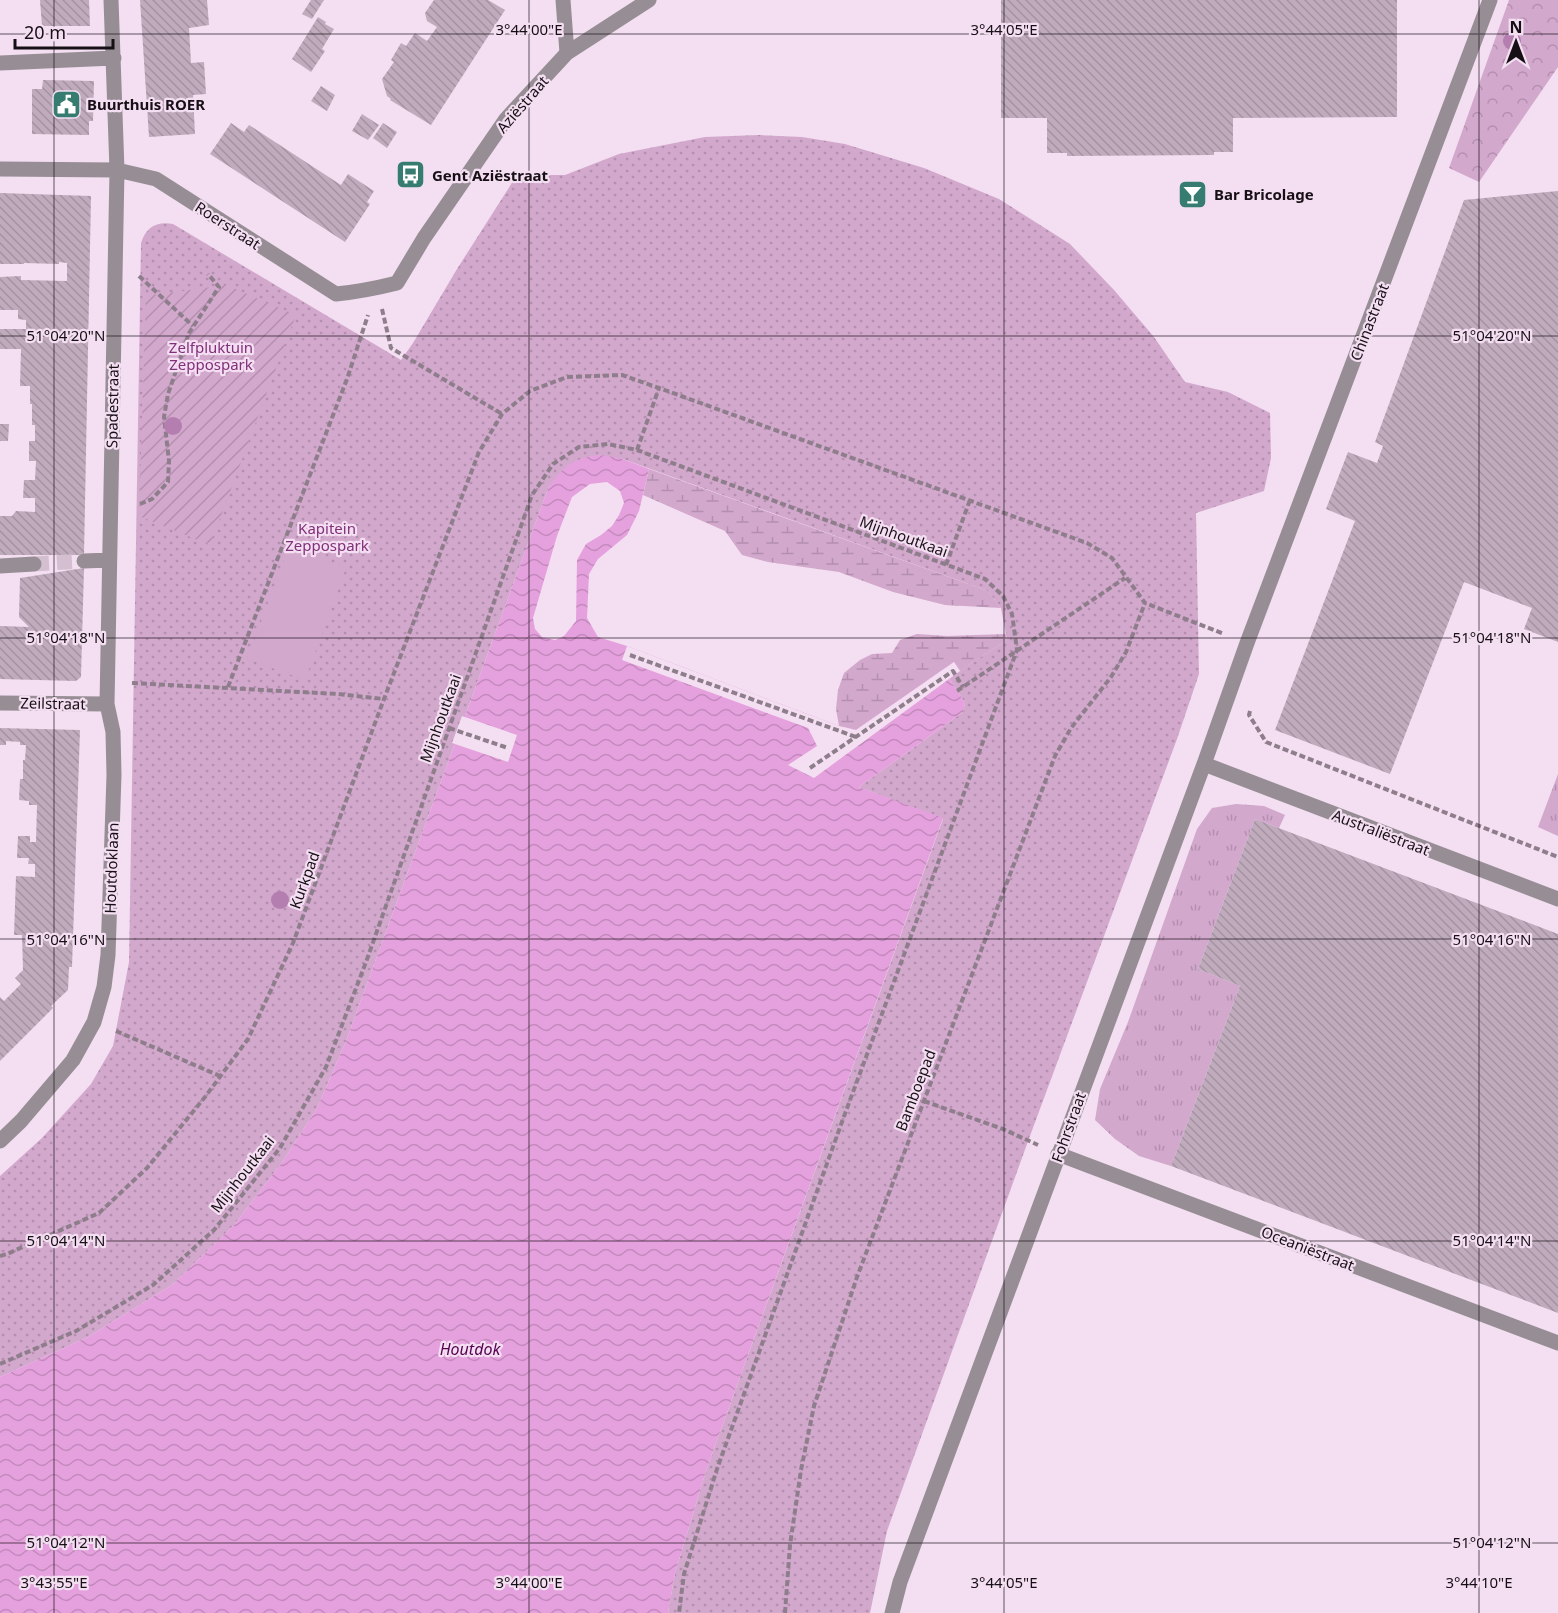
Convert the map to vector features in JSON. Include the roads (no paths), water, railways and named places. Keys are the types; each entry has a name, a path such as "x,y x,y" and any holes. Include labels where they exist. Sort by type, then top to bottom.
{"street":[{"name":"Spadestraat","path":"106,704 117,170 111,0"},
{"path":"563,0 567,53"},
{"name":"Aziëstraat","path":"424,238 506,119 567,53 649,0"},
{"name":"Chinastraat","path":"1247,643 1490,0"},
{"path":"0,63 114,58"},
{"name":"Roerstraat","path":"0,169 117,170 156,178 336,294 363,291 397,283 424,238"},
{"path":"84,561 109,560"},
{"path":"0,566 34,564"},
{"name":"Fohrstraat","path":"892,1613 900,1582 1204,765 1247,643"},
{"name":"Zeilstraat","path":"0,702 106,704"},
{"name":"Houtdoklaan","path":"0,1141 21,1121 73,1060 94,1022 104,987 108,955 114,775 113,732 106,704"},
{"name":"Australiëstraat","path":"1204,765 1558,899"},
{"name":"Oceaniëstraat","path":"1058,1154 1558,1343"}],"water":[{"name":"Houtdok","path":"599,455 620,458 649,469 639,511 627,535 598,559 589,574 587,618 598,637 839,726 856,730 954,662 960,671 949,678 965,703 963,712 859,787 943,818 707,1468 675,1573 668,1613 0,1613 0,1377 88,1337 172,1285 234,1225 283,1161 317,1108 346,1041 549,486 570,464 583,458","holes":["607,482 620,491 624,503 619,515 612,526 586,544 577,560 576,621 564,636 555,640 542,637 535,629 533,618 557,536 572,497 590,484"]}],"tunnel":[{"path":"34,564 84,561"}],"place":[{"name":"Buurthuis ROER","path":"66,104"},
{"name":"Gent Aziëstraat","path":"411,175"},
{"name":"Bar Bricolage","path":"1193,194"}],"park label":[{"name":"Zelfpluktuin Zeppospark","path":"211,356"},
{"name":"Kapitein Zeppospark","path":"327,536"}]}
